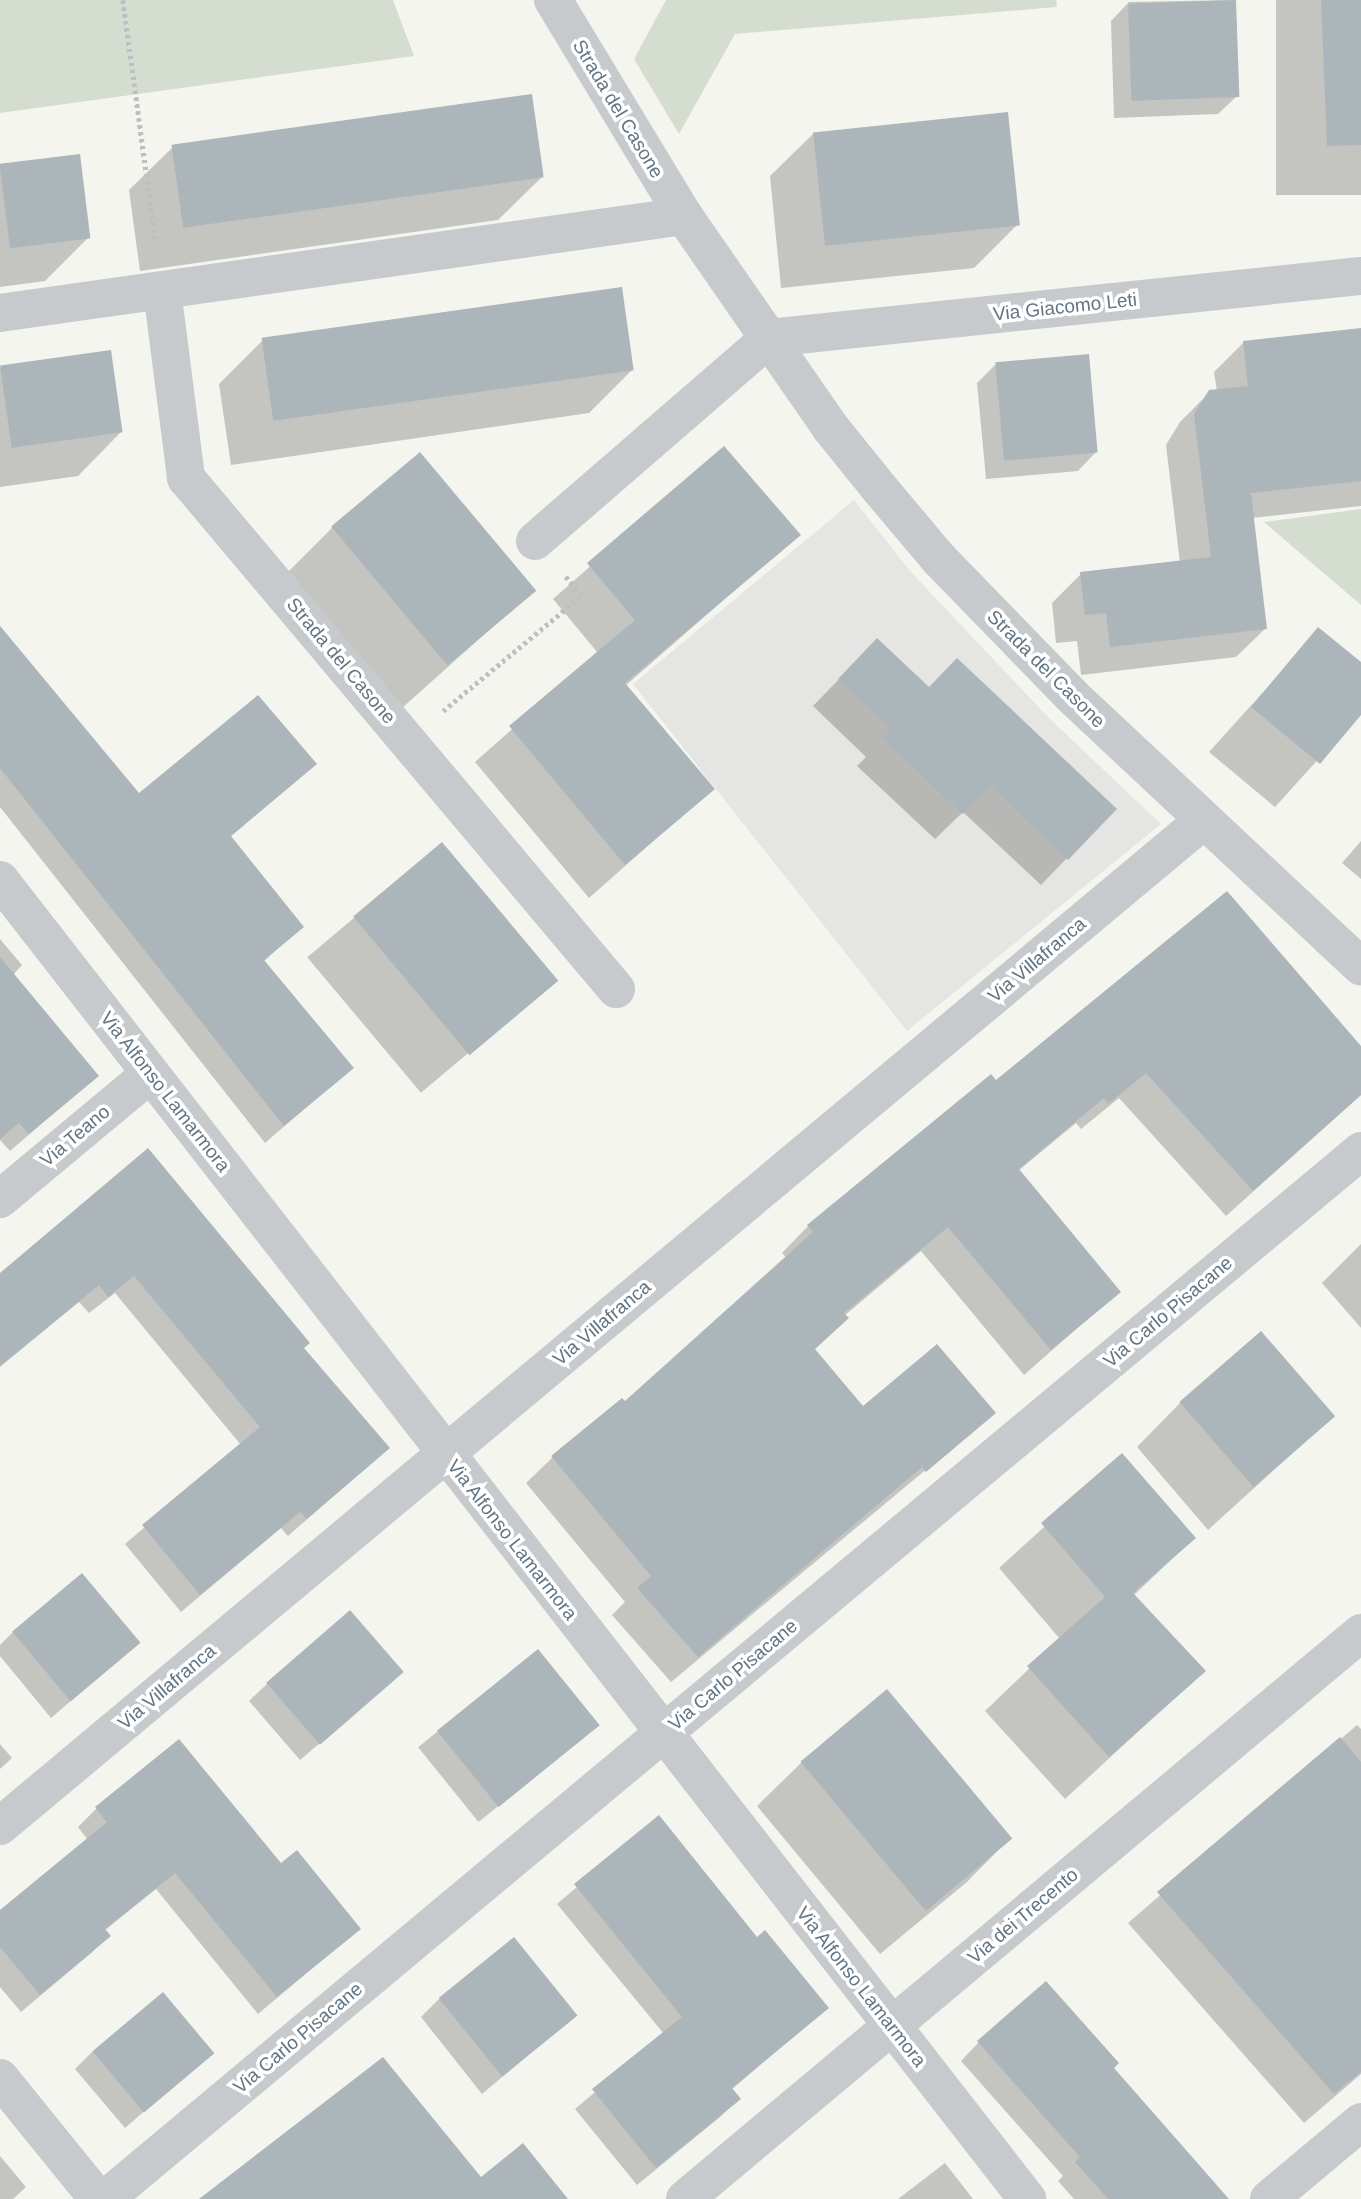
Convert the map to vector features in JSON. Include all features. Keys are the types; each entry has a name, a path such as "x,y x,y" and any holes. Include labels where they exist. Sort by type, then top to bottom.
{"street":[{"name":"Strada del Casone","path":"553,0 684,216 830,427 939,559 1072,696 1361,966"},
{"path":"0,313 684,216"},
{"name":"Via Giacomo Leti","path":"769,338 1361,276"},
{"name":"Strada del Casone","path":"162,290 186,478 616,989"},
{"path":"535,541 769,338"},
{"name":"Via Villafranca","path":"0,1826 1203,821"},
{"name":"Via Alfonso Lamarmora","path":"0,880 1027,2199"},
{"name":"Via Teano","path":"0,1199 150,1074"},
{"name":"Via Carlo Pisacane","path":"105,2199 1361,1151"},
{"name":"Via dei Trecento","path":"685,2199 1361,1633"},
{"path":"0,2078 98,2199"},
{"path":"1269,2199 1361,2122"}],"path":[{"path":"122,0 162,290"},
{"path":"408,740 581,596 535,541"}],"shaded area":[{"path":"0,0 393,0 414,56 0,113"},
{"path":"666,0 1056,0 1057,7 735,34 679,134 634,59"},
{"path":"854,500 910,571 1049,718 1161,824 907,1031 633,684"},
{"path":"1361,509 1361,605 1264,522"}],"building":[{"path":"1236,0 1239,97 1131,101 1128,4"},
{"path":"1321,0 1361,0 1361,145 1327,146"},
{"path":"532,94 544,177 183,228 172,145"},
{"path":"1008,112 1020,225 825,246 813,132"},
{"path":"80,154 90,238 10,248 0,164"},
{"path":"622,287 634,370 273,421 262,338"},
{"path":"1361,328 1361,481 1251,493 1267,629 1110,647 1106,613 1085,615 1080,572 1211,557 1194,414 1209,390 1248,386 1243,341"},
{"path":"111,350 123,432 12,448 0,366"},
{"path":"1089,354 1098,453 1004,461 995,362"},
{"path":"724,446 801,535 625,683 715,789 625,865 509,726 635,620 587,563"},
{"path":"420,452 536,591 447,665 331,527"},
{"path":"0,626 139,793 258,695 317,764 231,836 304,927 264,960 354,1068 284,1126 0,768"},
{"path":"1318,627 1361,662 1361,715 1320,764 1251,707"},
{"path":"877,638 929,687 957,658 1117,809 1068,860 990,786 963,814 882,738 891,729 838,679"},
{"path":"442,842 558,981 469,1055 353,917"},
{"path":"1227,891 1361,1046 1361,1095 1253,1191 1146,1073 1108,1104 1104,1098 1019,1169 1121,1292 1051,1350 948,1227 844,1313 849,1318 815,1349 863,1406 937,1344 996,1413 926,1472 922,1467 698,1657 637,1588 651,1576 551,1456 622,1398 625,1401 813,1232 807,1225 991,1074 996,1080"},
{"path":"0,957 99,1076 29,1134 19,1123 0,1139"},
{"path":"148,1148 310,1343 304,1348 390,1448 307,1519 300,1512 200,1595 142,1525 260,1427 134,1276 108,1297 99,1285 0,1366 0,1273"},
{"path":"1261,1331 1335,1416 1254,1487 1179,1402"},
{"path":"1122,1453 1196,1538 1133,1593 1206,1671 1109,1757 1027,1666 1105,1597 1041,1523"},
{"path":"82,1573 140,1643 71,1701 12,1631"},
{"path":"350,1610 404,1672 320,1745 266,1683"},
{"path":"538,1649 600,1725 499,1807 437,1731"},
{"path":"887,1689 1012,1838 926,1911 800,1762"},
{"path":"1340,1737 1361,1762 1361,2072 1334,2094 1157,1892"},
{"path":"179,1739 281,1863 297,1850 361,1929 277,1997 175,1873 105,1929 111,1936 40,1995 0,1947 0,1910 107,1822 95,1807"},
{"path":"659,1815 757,1937 765,1930 829,2008 732,2088 741,2099 656,2168 592,2089 682,2017 574,1884"},
{"path":"514,1937 578,2015 502,2077 439,1998"},
{"path":"1046,1981 1119,2063 1114,2068 1229,2199 1108,2199 1075,2162 1080,2157 977,2041"},
{"path":"163,1992 214,2053 144,2112 93,2051"},
{"path":"383,2057 481,2177 523,2143 568,2199 199,2199"}]}
